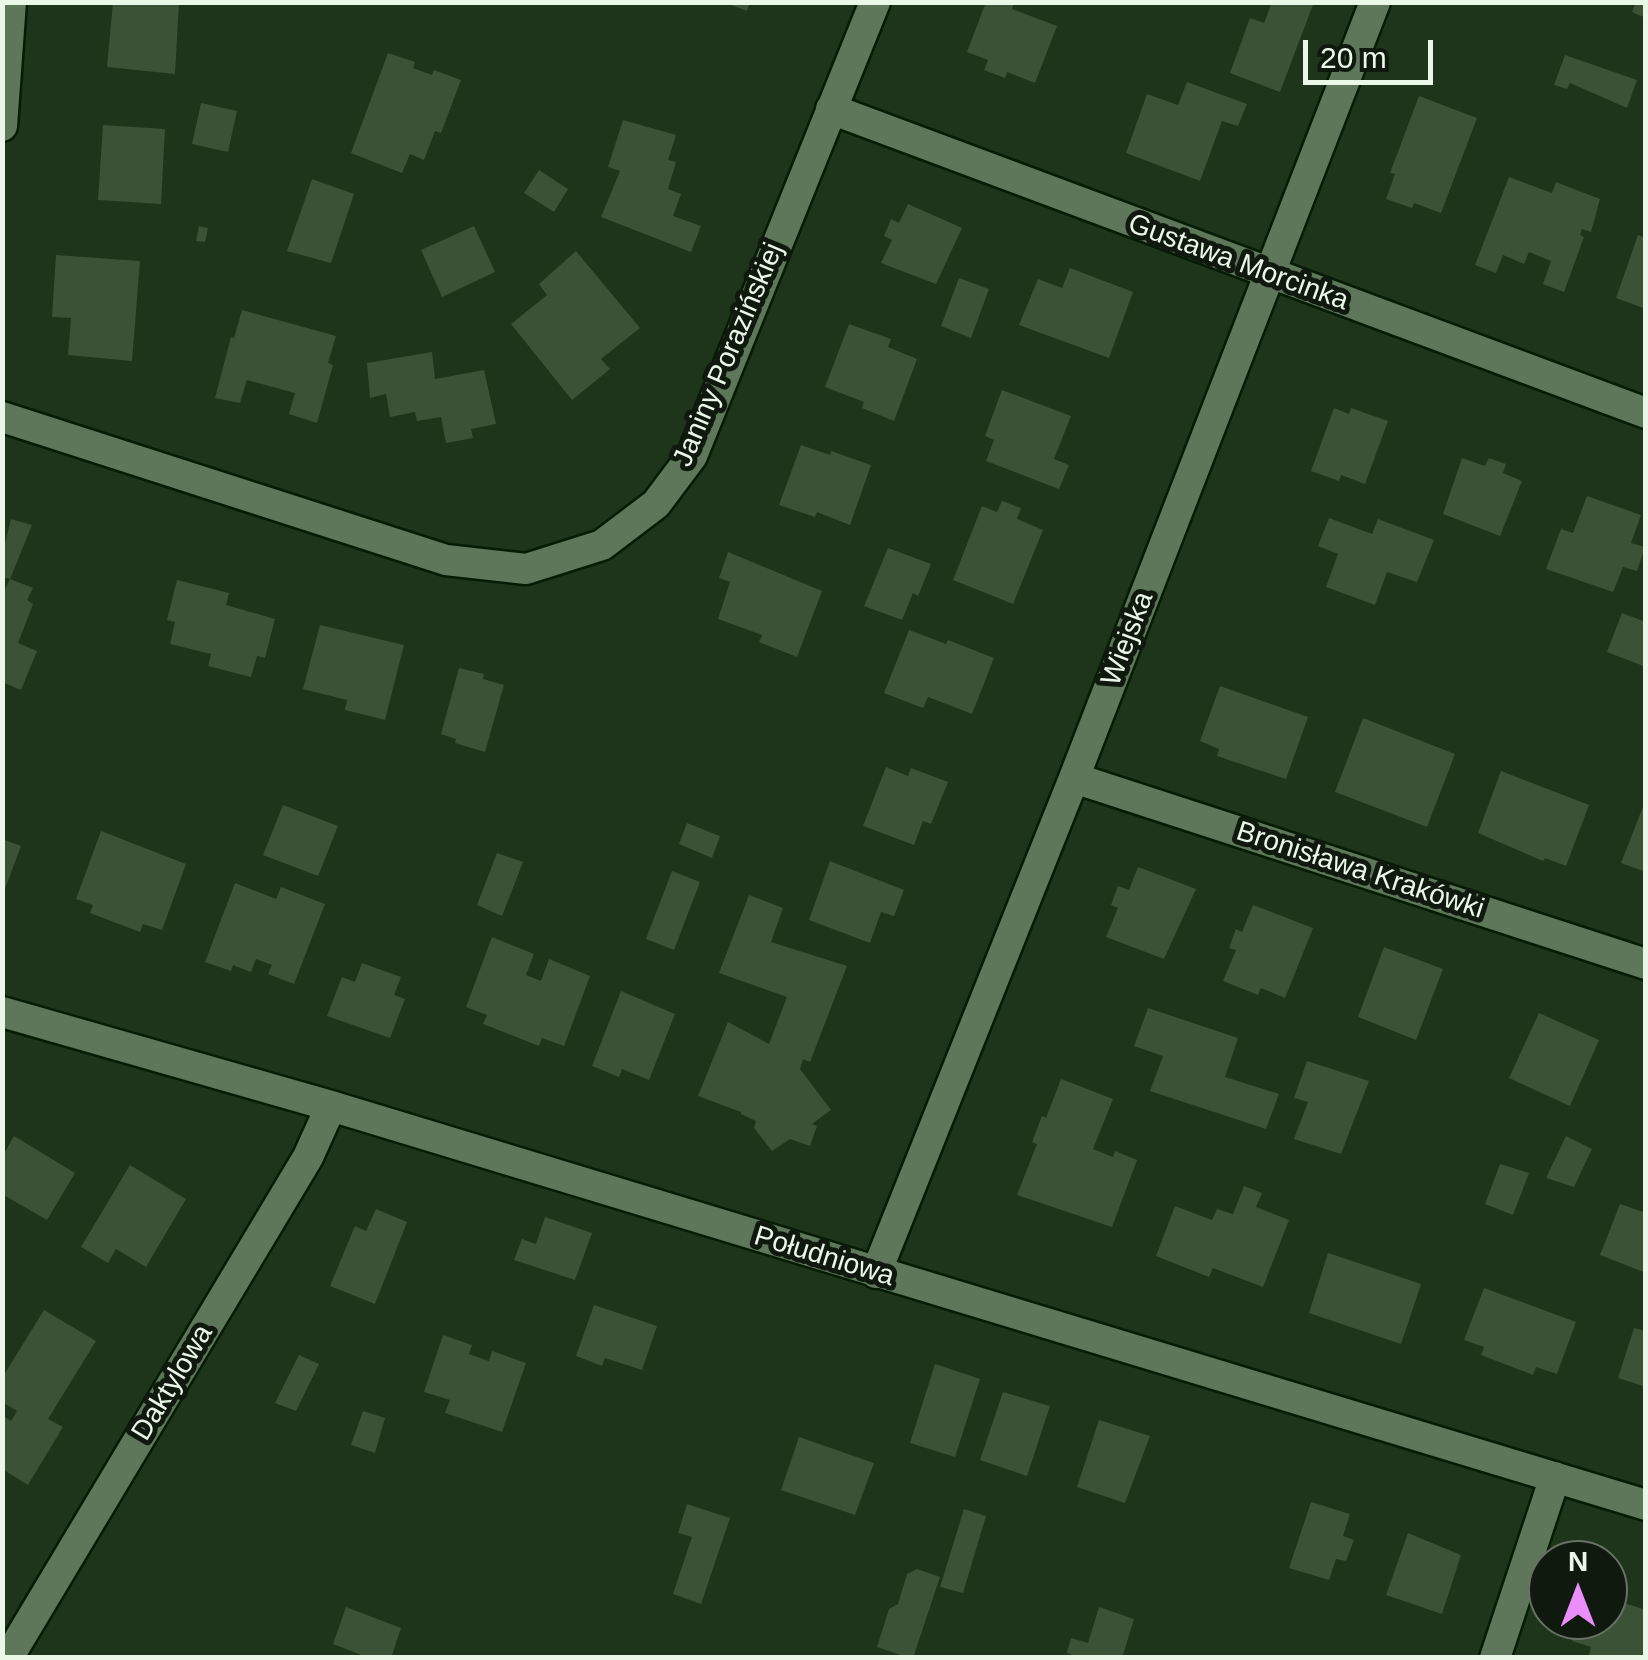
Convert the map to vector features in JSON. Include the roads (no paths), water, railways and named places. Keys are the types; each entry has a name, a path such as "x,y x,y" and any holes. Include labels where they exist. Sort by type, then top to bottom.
{"street":[{"path":"2,126 11,2"},
{"name":"Janiny Porazińskiej","path":"2,416 446,560 526,569 602,545 656,504 692,456 875,2"},
{"name":"Wiejska","path":"876,1273 1074,778 1375,2"},
{"name":"Gustawa Morcinka","path":"831,110 1646,413"},
{"name":"Bronisława Krakówki","path":"1074,778 1646,964"},
{"name":"Południowa","path":"2,1012 332,1106 1646,1505"},
{"name":"Daktylowa","path":"8,1658 308,1156 332,1106"},
{"path":"1496,1658 1555,1477"}]}
